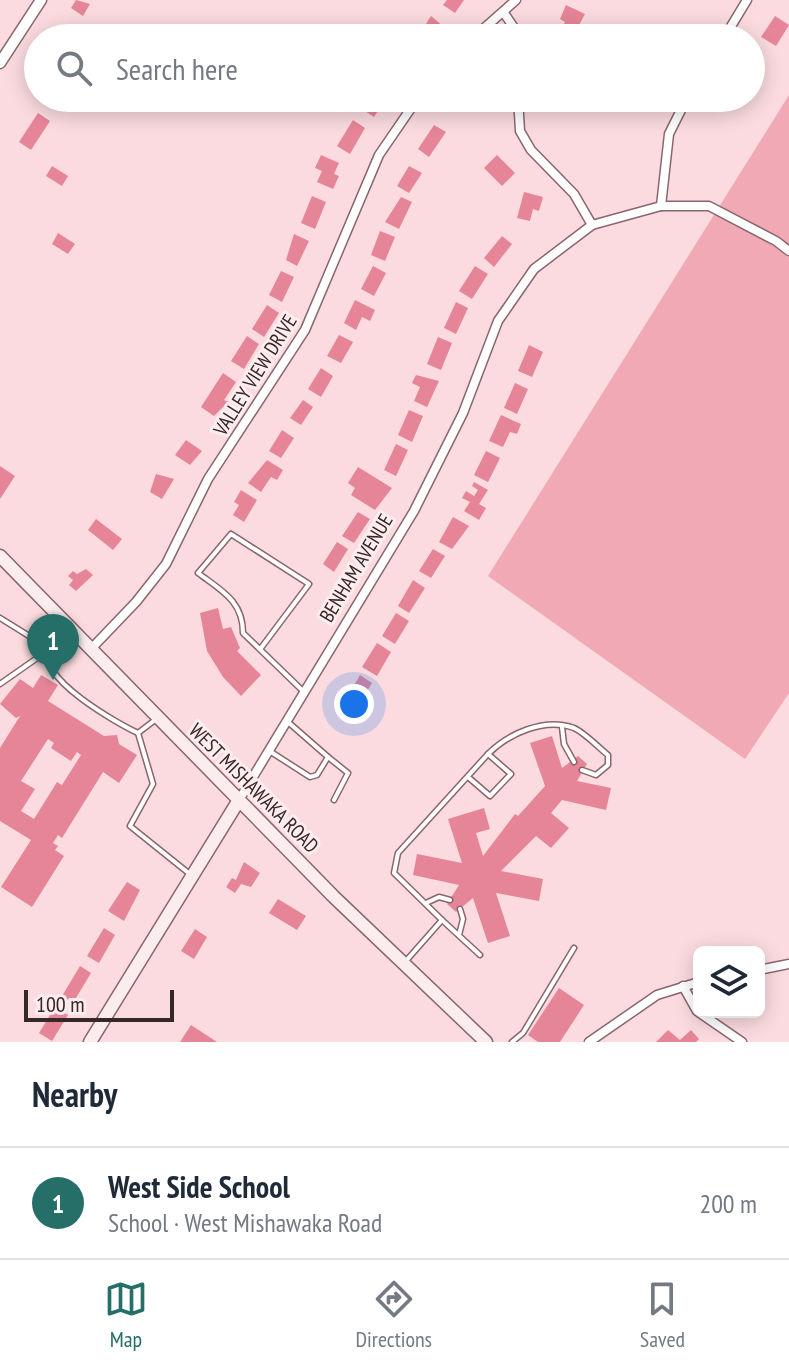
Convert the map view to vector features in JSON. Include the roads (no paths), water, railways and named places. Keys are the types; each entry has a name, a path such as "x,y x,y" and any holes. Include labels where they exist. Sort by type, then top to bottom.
{"main road":[{"name":"WEST MISHAWAKA ROAD","path":"0,556 157,718 486,1042"},
{"name":"BENHAM AVENUE","path":"90,1042 239,800"}],"street":[{"path":"25,24 41,0"},
{"path":"490,24 516,0"},
{"path":"732,24 747,0"},
{"path":"504,13 511,24"},
{"path":"0,63 24,26"},
{"name":"VALLEY VIEW DRIVE","path":"90,650 136,602 166,564 208,479 305,330 379,155 408,112"},
{"path":"519,112 520,131 531,150 574,194 592,225"},
{"path":"661,206 669,134 680,112"},
{"name":"BENHAM AVENUE","path":"239,800 432,479 508,303 550,254 592,225 661,206 709,206 789,251"},
{"path":"765,969 789,964"},
{"path":"589,1042 657,995 693,984"},
{"path":"683,986 697,1011 742,1042"},
{"path":"601,1042 622,1017"},
{"path":"720,1042 727,1032"}],"lane":[{"path":"261,648 309,584 231,534 198,573 236,602 243,616 243,633 304,692"},
{"path":"0,618 50,649"},
{"path":"0,684 50,649 71,630"},
{"path":"50,649 49,659 63,682 106,717 138,733 153,784 130,826 192,876"},
{"path":"138,733 157,718"},
{"path":"286,721 348,773 334,800"},
{"path":"480,955 394,873 398,853 503,738 548,724 575,728 608,755 608,765 596,775 582,770"},
{"path":"562,726 564,744 574,762"},
{"path":"269,751 310,777 317,775 328,757"},
{"path":"468,777 490,796 511,774 488,754"},
{"path":"426,903 439,897 450,900"},
{"path":"459,935 463,919 460,909"},
{"path":"403,963 442,920"},
{"path":"512,1042 523,1033 574,948"}],"place":[{"name":"West Side School","path":"53,680"}]}
